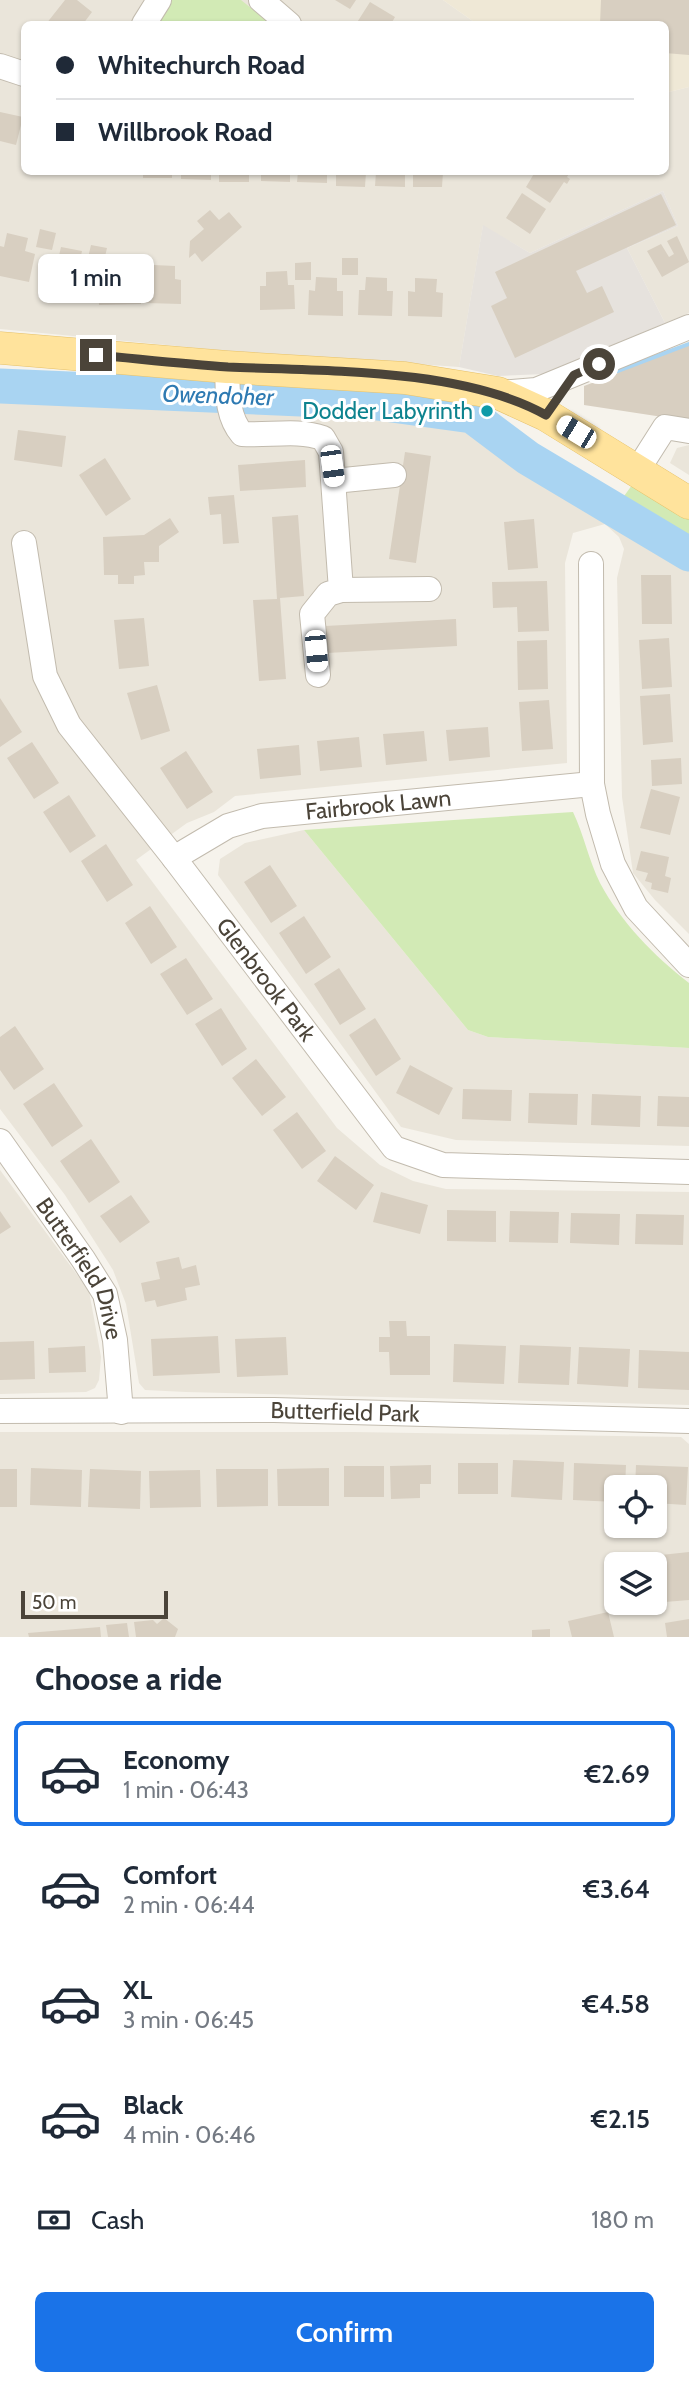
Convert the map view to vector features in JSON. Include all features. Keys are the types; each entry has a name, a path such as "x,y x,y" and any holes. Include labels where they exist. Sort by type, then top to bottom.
{"main road":[{"path":"0,348 228,386 405,378 498,393 538,411 689,503"}],"street":[{"path":"146,21 159,0"},
{"path":"261,0 286,21"},
{"path":"0,66 21,73"},
{"path":"498,393 536,390 689,327"},
{"path":"538,411 574,375"},
{"path":"228,386 233,423 242,433 308,433 323,438 331,452 341,590"},
{"path":"637,471 667,428"},
{"path":"334,481 394,475"},
{"name":"Glenbrook Park","path":"24,543 45,676 69,725 174,858 394,1148 443,1165 689,1172"},
{"path":"591,564 592,784 598,814 613,864 636,908 689,965"},
{"path":"318,675 312,614 328,594 341,590 429,589"},
{"name":"Fairbrook Lawn","path":"174,858 228,826 262,816 592,784"},
{"name":"Butterfield Drive","path":"0,1141 83,1258 105,1294 115,1340 121,1412"},
{"name":"Butterfield Park","path":"0,1411 311,1410 689,1421"}],"shaded area":[{"path":"0,0 443,0 473,21 21,21 21,175 669,175 669,92 689,87 689,313 665,323 627,248 678,226 663,191 530,253 483,226 459,367 229,351 0,329"},
{"path":"443,0 689,0 689,87 669,92 669,21 473,21"},
{"path":"663,191 678,226 627,248 665,323 545,374 498,376 459,367 483,225 530,253"},
{"path":"0,386 346,407 446,421 489,443 525,468 650,543 689,562 689,934 633,873 622,797 617,578 624,549 619,537 605,524 573,533 565,563 567,763 235,796 214,812 187,823 136,860 337,1128 380,1165 413,1181 446,1189 689,1192 689,1405 186,1392 145,1390 139,1383 126,1304 113,1270 65,1195 0,1109"},
{"path":"689,445 689,475 670,463 677,448"},
{"path":"304,830 468,1030 488,1037 689,1048 689,1146 456,1140 401,1127 218,875 220,859 245,843"},
{"path":"0,1170 89,1291 101,1357 99,1380 95,1388 86,1392 0,1394"},
{"path":"0,1432 354,1432 681,1437 689,1444 689,1637 0,1637"}],"green space":[{"path":"170,0 241,0 267,21 159,21"},
{"path":"640,474 689,504 689,554 614,510"},
{"path":"573,812 596,875 608,897 639,938 689,983 689,1048 488,1037 468,1030 304,830"}],"building":[{"path":"65,0 77,0 92,12 85,21 48,21"},
{"path":"335,0 356,0 350,9"},
{"path":"601,0 689,0 689,55 669,53 669,21 600,21"},
{"path":"370,2 395,17 393,21 358,21"},
{"path":"0,112 21,117 16,145 0,141"},
{"path":"143,175 172,175 172,178 143,178"},
{"path":"181,175 211,175 211,180 181,179"},
{"path":"219,175 249,175 249,182 219,182"},
{"path":"261,175 290,175 290,182 261,181"},
{"path":"298,175 327,175 327,183 297,182"},
{"path":"336,175 366,175 365,187 336,186"},
{"path":"376,175 405,175 405,187 375,186"},
{"path":"413,175 443,175 442,187 413,187"},
{"path":"533,175 568,175 570,179 567,184 564,182 550,203 526,187"},
{"path":"522,193 546,209 530,234 506,218"},
{"path":"661,194 676,225 576,271 587,293 602,286 614,312 515,358 491,306 507,298 495,272"},
{"path":"210,210 219,220 229,212 242,227 202,262 195,253 189,258 190,241 204,229 197,221"},
{"path":"40,229 56,233 52,250 36,247"},
{"path":"7,233 28,238 25,251 35,254 29,282 0,276 0,246 4,247"},
{"path":"677,236 689,262 662,277 647,251 661,244 669,257 674,254 667,241"},
{"path":"91,245 107,248 103,265 87,262"},
{"path":"61,247 82,251 79,265 89,267 83,296 42,286 48,257 58,260"},
{"path":"342,258 358,258 358,275 342,275"},
{"path":"130,261 130,275 141,275 141,304 99,305 98,276 109,275 109,262"},
{"path":"311,262 311,280 295,280 295,263"},
{"path":"154,265 175,266 175,279 181,280 181,304 146,303 147,279 153,279"},
{"path":"287,271 288,285 294,285 295,309 260,310 260,286 266,286 266,272"},
{"path":"316,277 337,278 337,291 343,291 343,316 308,315 309,290 315,291"},
{"path":"366,277 387,278 387,291 393,291 392,316 358,315 359,290 365,290"},
{"path":"415,278 437,279 436,292 443,293 442,317 408,316 408,291 415,292"},
{"path":"689,346 689,421 584,405 584,386"},
{"path":"18,430 66,436 62,467 14,460"},
{"path":"405,452 431,456 416,563 389,559"},
{"path":"105,458 131,499 106,516 79,475"},
{"path":"305,460 306,487 240,491 238,465"},
{"path":"234,495 239,543 223,544 221,514 210,515 208,497"},
{"path":"298,515 304,596 280,598 286,679 259,681 253,600 277,599 272,517"},
{"path":"170,518 179,532 159,546 159,562 144,562 145,575 134,576 134,584 118,584 118,575 104,575 103,537 144,535"},
{"path":"534,519 538,568 508,570 504,522"},
{"path":"641,575 671,575 672,624 642,624"},
{"path":"547,581 549,631 518,632 517,607 493,608 492,582"},
{"path":"144,618 149,666 119,669 114,620"},
{"path":"456,619 457,646 327,653 325,626"},
{"path":"669,638 672,687 642,689 639,640"},
{"path":"547,640 548,689 518,690 517,641"},
{"path":"157,685 170,731 141,740 127,693"},
{"path":"670,694 673,742 643,745 640,696"},
{"path":"0,698 22,732 0,747"},
{"path":"549,700 553,749 522,751 519,702"},
{"path":"488,727 490,757 449,761 446,730"},
{"path":"424,731 427,761 386,765 383,734"},
{"path":"359,737 362,767 320,771 317,741"},
{"path":"32,742 59,783 34,799 7,758"},
{"path":"299,745 301,775 260,779 257,749"},
{"path":"186,751 213,792 187,809 160,768"},
{"path":"681,758 682,784 652,786 651,760"},
{"path":"651,789 680,797 670,835 640,828"},
{"path":"69,795 96,836 70,853 43,812"},
{"path":"106,844 133,885 107,902 81,861"},
{"path":"641,851 669,857 665,876 671,878 668,893 651,889 652,883 645,881 648,873 636,870"},
{"path":"270,865 297,906 271,923 244,882"},
{"path":"150,906 177,947 151,964 125,923"},
{"path":"304,916 331,957 306,974 279,933"},
{"path":"186,958 213,999 187,1015 160,974"},
{"path":"339,968 366,1009 340,1025 314,984"},
{"path":"221,1008 247,1049 222,1066 195,1024"},
{"path":"375,1018 401,1059 376,1076 349,1035"},
{"path":"15,1026 44,1069 14,1090 0,1070 0,1037"},
{"path":"256,1059 286,1097 262,1116 232,1078"},
{"path":"410,1065 453,1088 439,1115 396,1093"},
{"path":"54,1083 83,1126 52,1147 23,1104"},
{"path":"463,1089 512,1090 511,1121 462,1119"},
{"path":"529,1093 578,1094 577,1125 528,1123"},
{"path":"592,1094 641,1096 640,1127 591,1125"},
{"path":"658,1096 689,1097 689,1127 657,1126"},
{"path":"297,1112 326,1151 302,1169 273,1130"},
{"path":"91,1139 120,1182 89,1203 60,1161"},
{"path":"335,1156 374,1185 356,1210 317,1181"},
{"path":"381,1192 428,1205 420,1234 373,1222"},
{"path":"131,1195 150,1222 120,1243 100,1216"},
{"path":"447,1210 496,1211 496,1242 447,1241"},
{"path":"0,1211 11,1227 0,1234"},
{"path":"510,1211 559,1212 558,1243 509,1242"},
{"path":"571,1213 620,1214 619,1245 570,1243"},
{"path":"636,1214 684,1215 683,1245 635,1244"},
{"path":"179,1257 182,1269 196,1265 200,1285 185,1288 187,1300 157,1307 155,1300 145,1302 141,1283 160,1279 156,1262"},
{"path":"389,1321 406,1321 407,1336 430,1336 430,1375 390,1375 389,1352 379,1352 379,1337 390,1337"},
{"path":"218,1336 220,1373 153,1376 151,1339"},
{"path":"286,1337 288,1375 237,1377 235,1339"},
{"path":"34,1341 35,1379 0,1380 0,1342"},
{"path":"454,1344 506,1346 504,1384 453,1382"},
{"path":"520,1345 571,1347 569,1385 518,1383"},
{"path":"85,1346 86,1372 49,1373 48,1348"},
{"path":"579,1347 630,1349 628,1387 577,1384"},
{"path":"639,1350 689,1352 689,1390 638,1388"},
{"path":"513,1460 564,1462 562,1500 511,1497"},
{"path":"458,1463 498,1463 498,1494 458,1494"},
{"path":"574,1463 626,1465 626,1475 604,1475 604,1501 573,1500"},
{"path":"431,1465 431,1484 420,1484 420,1498 391,1499 390,1466"},
{"path":"636,1465 688,1467 686,1505 667,1504 667,1475 636,1475"},
{"path":"344,1466 384,1466 384,1497 344,1497"},
{"path":"31,1468 82,1470 81,1507 30,1505"},
{"path":"329,1468 329,1506 278,1506 277,1469"},
{"path":"0,1469 17,1469 17,1507 0,1507"},
{"path":"90,1469 141,1471 140,1509 88,1507"},
{"path":"216,1469 268,1469 268,1506 217,1507"},
{"path":"200,1470 201,1507 150,1508 149,1471"},
{"path":"689,1552 689,1600 667,1602 667,1554"},
{"path":"604,1613 609,1615 614,1637 572,1637 568,1621"},
{"path":"164,1618 178,1629 175,1637 136,1637 134,1622 153,1620 157,1624"},
{"path":"689,1619 689,1637 667,1637 665,1623"},
{"path":"127,1623 129,1637 108,1637 106,1625"},
{"path":"100,1627 101,1637 29,1637 28,1633"},
{"path":"550,1629 550,1637 532,1637 532,1630"}],"waterway":[{"path":"619,371 689,345"},
{"name":"Owendoher","path":"0,386 370,402 472,416 528,458 689,554"}],"place":[{"name":"Dodder Labyrinth","path":"487,411"}],"route":[{"path":"96,355 227,367 405,378 498,393 546,415 574,375 599,364"}]}
